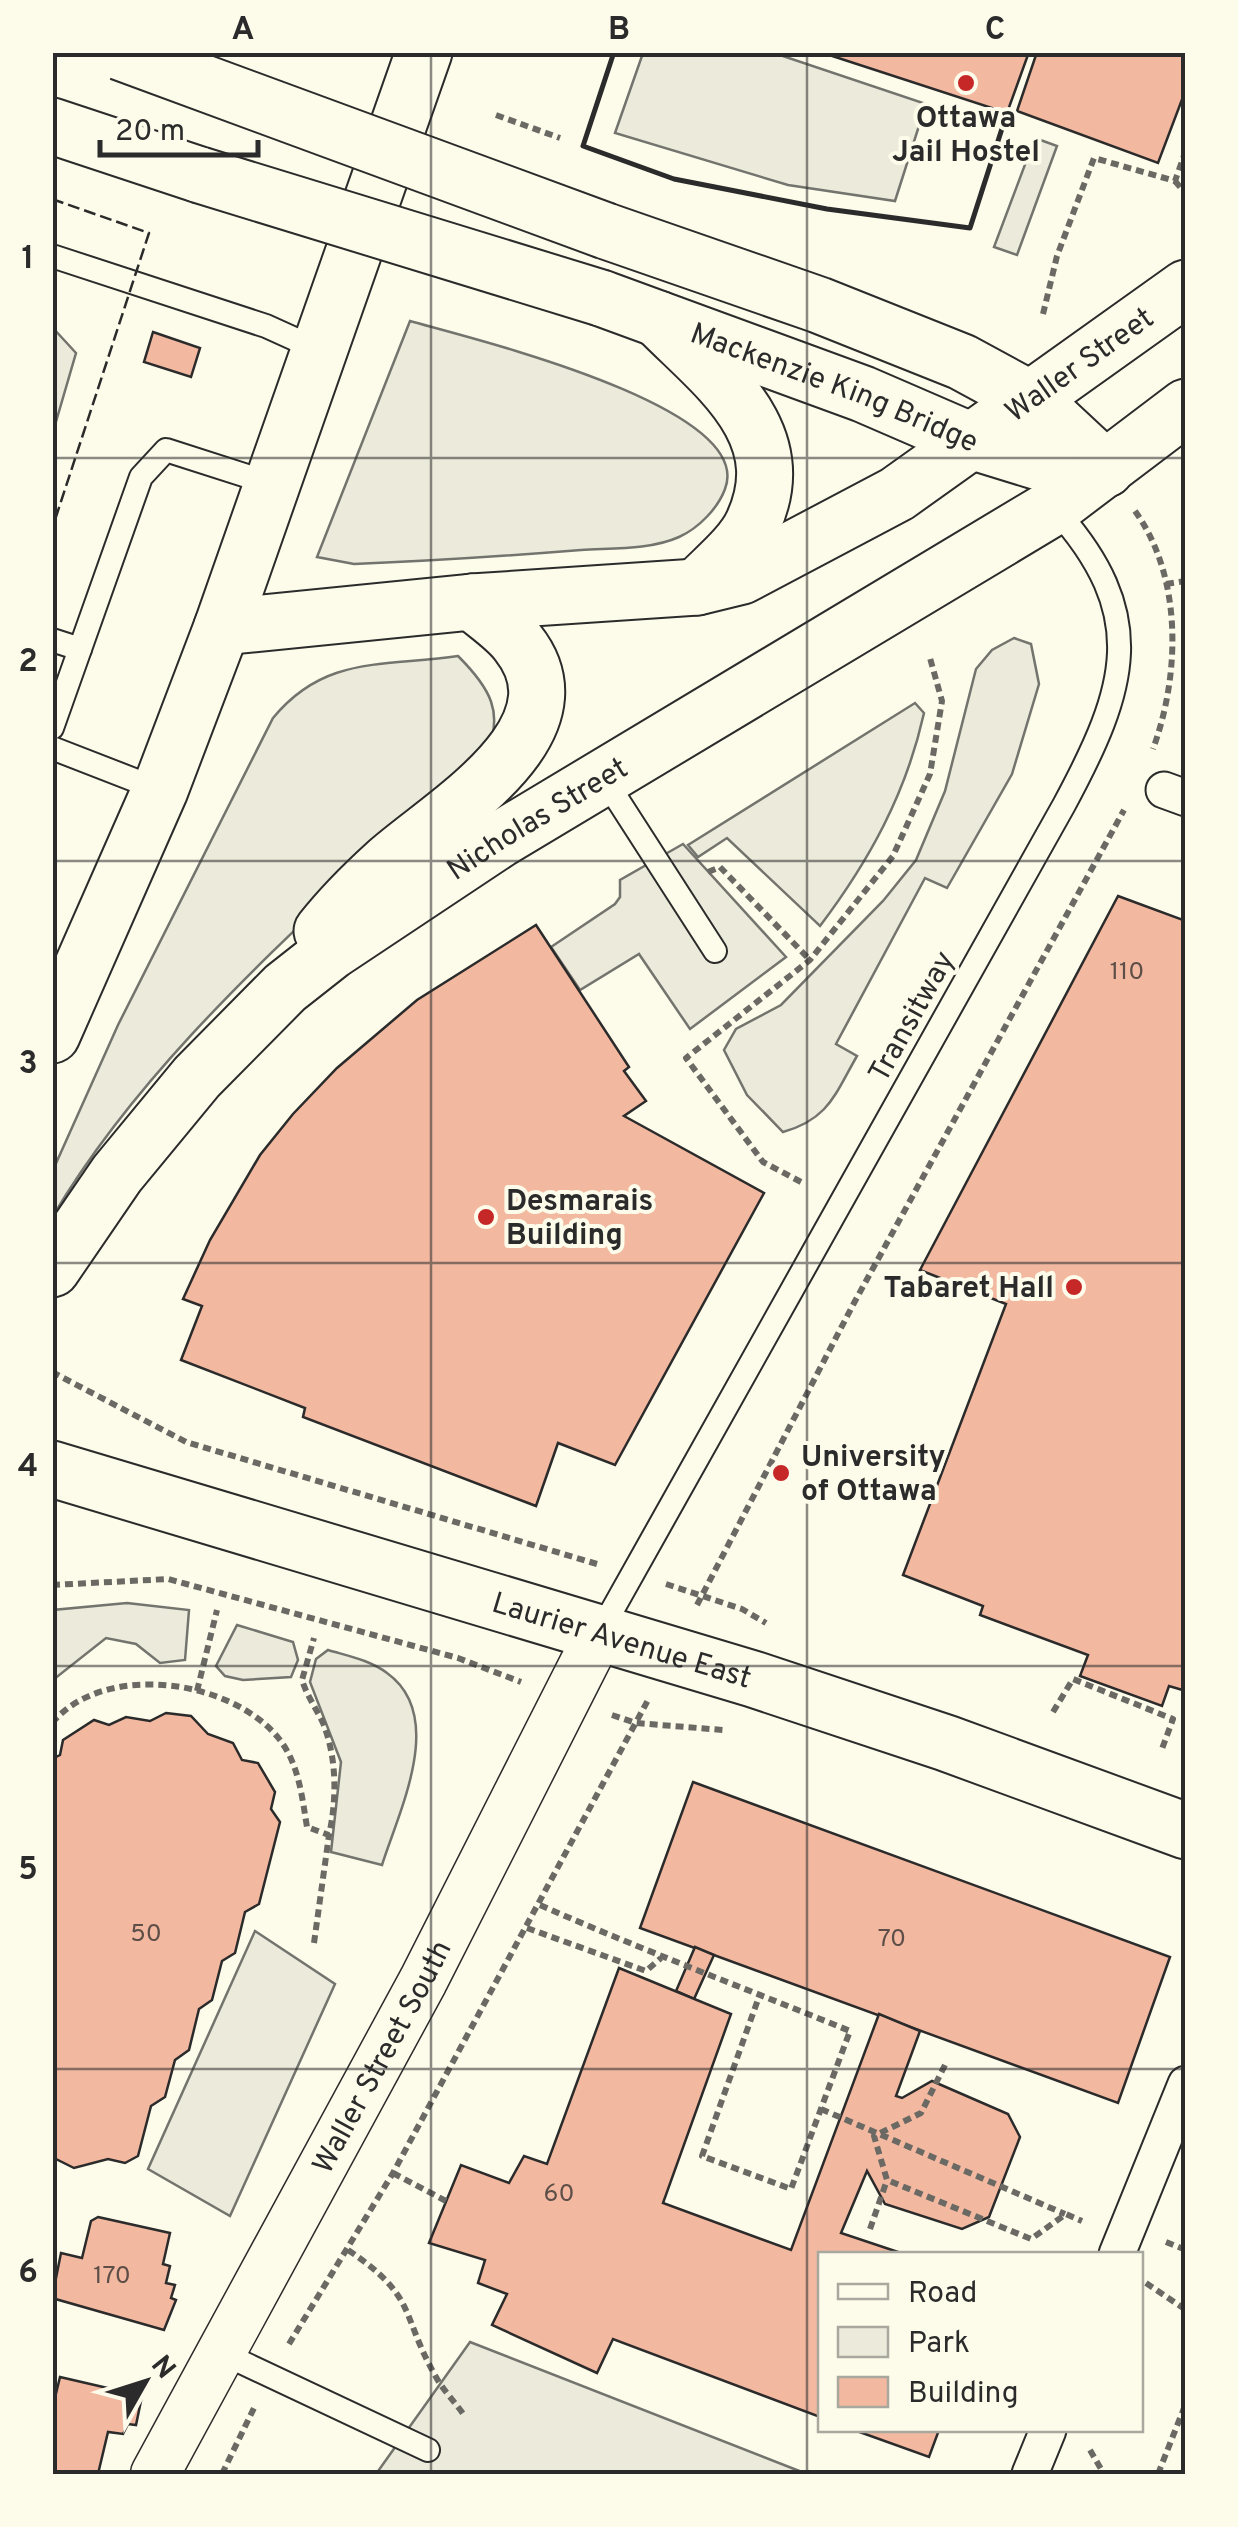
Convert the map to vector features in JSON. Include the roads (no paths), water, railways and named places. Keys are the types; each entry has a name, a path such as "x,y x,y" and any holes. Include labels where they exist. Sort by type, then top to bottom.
{"main road":[{"path":"120,52 944,355 1032,400 1106,470 1186,407"},
{"path":"52,1034 160,790 222,627 424,52"},
{"name":"Mackenzie King Bridge","path":"52,126 601,298 862,394 974,442 1039,462 1106,470"},
{"name":"Waller Street","path":"974,442 1186,288"},
{"path":"658,319 744,406 763,448 765,478 753,523 698,587"},
{"path":"222,627 472,602 698,587 767,566 897,494 974,442"},
{"name":"Nicholas Street","path":"52,1269 116,1174 174,1104 285,988 435,882 1054,507 1106,470"},
{"path":"285,988 302,956 330,922 387,863 487,782 515,752 528,726 535,696 530,668 518,642 472,602"},
{"name":"Laurier Avenue East","path":"52,1469 600,1632 946,1742 1186,1831"}],"street":[{"name":"Waller Street South","path":"155,2474 424,1981 600,1632"},
{"path":"1120,2246 1186,2084"},
{"path":"1030,2474 1047,2432"}],"lane":[{"path":"52,256 266,326 319,350"},
{"name":"Transitway","path":"600,1632 1064,805 1111,708 1120,642 1108,583 1094,555 1054,507 974,442"},
{"path":"52,728 141,477 166,450 272,484"},
{"path":"52,640 80,649"},
{"path":"52,748 160,790"},
{"path":"603,777 715,951"},
{"path":"222,2352 428,2450"}],"place":[{"name":"Ottawa Jail Hostel","path":"966,83"},
{"name":"Desmarais Building","path":"486,1217"},
{"name":"Tabaret Hall","path":"1074,1287"},
{"name":"University of Ottawa","path":"781,1473"}]}
